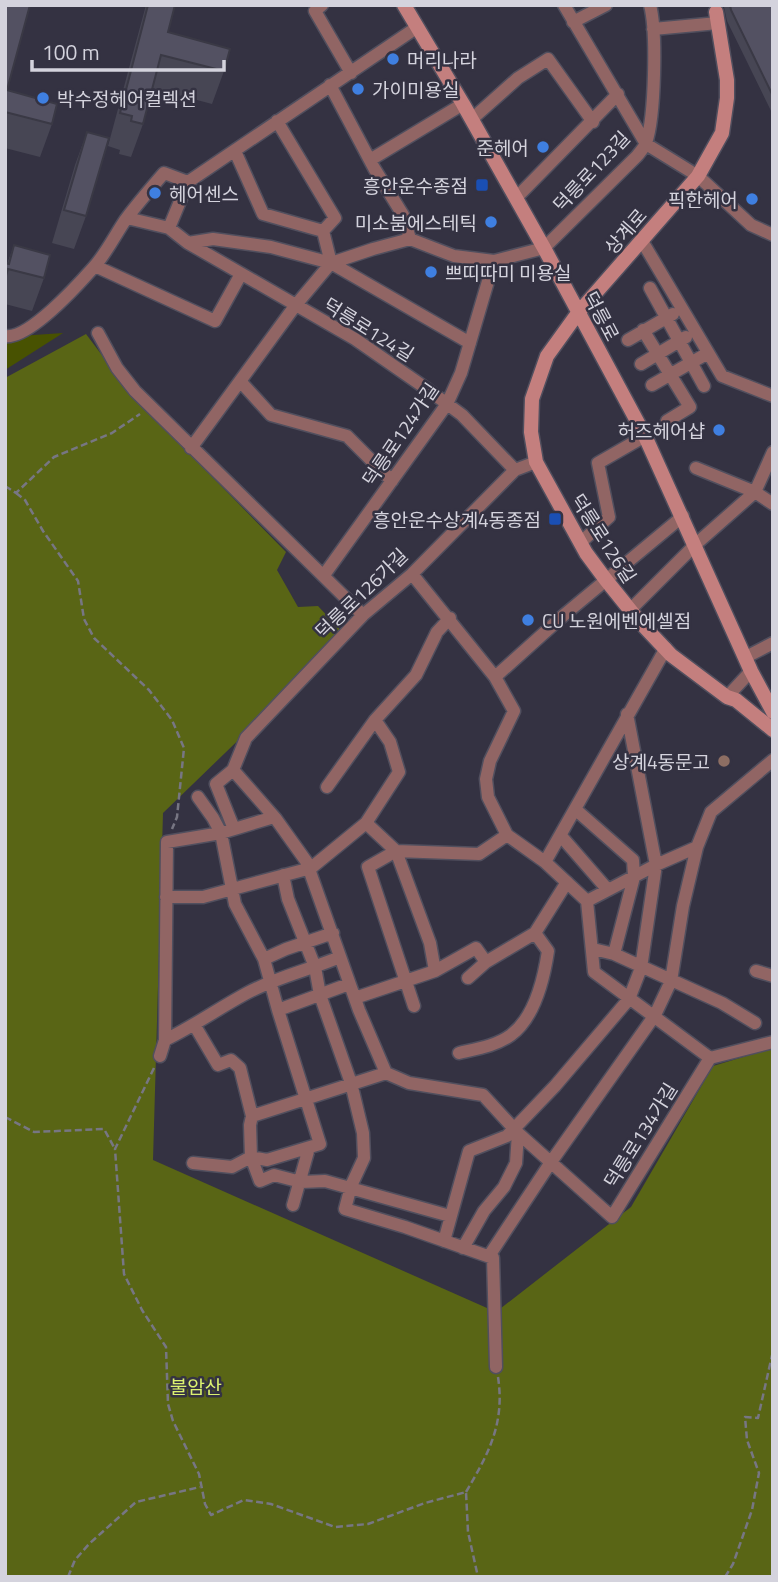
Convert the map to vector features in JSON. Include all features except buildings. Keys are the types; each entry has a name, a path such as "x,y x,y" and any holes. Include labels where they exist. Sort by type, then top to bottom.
{"main road":[{"name":"덕릉로","path":"404,5 544,247 645,436 773,712"},
{"name":"상계로","path":"578,313 698,176 722,133 726,115 727,80 717,18"},
{"name":"덕릉로126길","path":"578,313 547,356 538,377 532,399 531,432 536,462 580,543 630,610 671,655 736,700 773,730"}],"street":[{"path":"564,5 646,144 698,176 751,225 773,235"},
{"path":"573,22 591,9 606,5"},
{"name":"덕릉로123길","path":"544,247 646,144 653,95 653,6"},
{"path":"316,7 351,74"},
{"path":"653,29 717,18"},
{"path":"127,218 169,228 188,182 416,28"},
{"path":"472,119 518,78 548,59 593,122"},
{"path":"330,85 403,215 410,240"},
{"path":"516,198 618,94"},
{"path":"370,160 463,104"},
{"path":"277,121 335,218 323,231"},
{"path":"235,151 263,214 323,231"},
{"path":"5,336 23,333 50,311 94,267 127,218 164,173 188,182"},
{"name":"덕릉로124길","path":"169,228 188,243 355,339 462,415 515,470"},
{"path":"323,231 331,263 373,248 410,240 454,256 494,261 544,247"},
{"name":"덕릉로124길","path":"188,243 213,239 271,247 331,263 470,343"},
{"path":"642,241 722,376 773,396"},
{"name":"덕릉로124가길","path":"324,575 447,404 461,373 494,261"},
{"name":"덕릉로124길","path":"191,448 295,306 331,263"},
{"path":"94,267 215,321 241,274"},
{"path":"650,288 704,386"},
{"path":"628,340 682,309"},
{"path":"643,330 691,407 667,421"},
{"path":"641,364 695,331"},
{"path":"98,333 117,368 135,391 363,615"},
{"path":"652,385 708,353"},
{"path":"240,381 271,415 347,436 392,481"},
{"path":"580,543 609,517 598,463 645,436"},
{"path":"630,610 696,544 755,492 773,452"},
{"name":"덕릉로126가길","path":"264,959 235,904 226,860 227,831 216,784 233,771 246,737 363,615 412,574 515,470 536,462"},
{"path":"696,468 755,492 773,505"},
{"path":"495,677 683,516"},
{"path":"412,574 495,677 514,711 490,761 486,779 488,797 507,835 545,862 587,901 594,972 710,1058 773,1042"},
{"path":"327,787 374,720 416,675 437,632 450,618"},
{"path":"727,696 749,664 773,643"},
{"path":"545,862 666,648"},
{"path":"444,1241 470,1151 517,1131 629,999 642,968 656,865 627,714"},
{"path":"166,897 203,897 311,868 342,845 366,823 399,772 390,742 374,720"},
{"path":"489,1256 654,1015 671,981 683,906 697,847 711,812 773,760"},
{"path":"233,771 274,817 311,868 309,869 349,984 386,1073"},
{"name":"덕릉로126가길","path":"198,797 227,831"},
{"path":"575,809 633,860 634,877 614,954"},
{"path":"160,1056 165,1040 167,842 227,831 274,817"},
{"path":"366,823 396,851 429,943 435,971"},
{"path":"414,1006 368,867 396,851 479,854 507,835"},
{"path":"561,836 608,890"},
{"path":"587,901 697,847"},
{"path":"283,876 288,899 315,967 320,995 351,1083 363,1133 364,1158 350,1189 345,1209 493,1258 496,1367"},
{"path":"468,978 486,962 535,933 567,883"},
{"path":"193,1163 232,1167 251,1157 267,1160 320,1144 264,959 333,933"},
{"path":"459,1053 490,1045 511,1035 528,1016 545,969 548,951 535,933"},
{"path":"355,998 435,971 476,948 486,962"},
{"path":"593,949 614,954 722,1003 755,1023"},
{"path":"165,1040 195,1026 247,993 340,957"},
{"path":"755,971 773,976"},
{"path":"278,1010 349,984"},
{"path":"195,1026 218,1065 231,1060 240,1068 252,1116 251,1157 260,1181 274,1175 301,1182 325,1181 450,1216"},
{"name":"덕릉로134가길","path":"551,1162 612,1217 710,1058"},
{"path":"252,1116 386,1073 409,1083 483,1095 551,1162"},
{"path":"463,1248 484,1211 504,1187 516,1163 517,1131"},
{"path":"293,1205 309,1148"}],"path":[{"path":"16,493 54,457 112,433 152,406"},
{"path":"5,486 25,500 78,581 84,619 94,638 149,690 172,720 184,748 177,817 167,842"},
{"path":"115,1149 160,1056"},
{"path":"5,1118 34,1132 104,1129 115,1149 124,1274 142,1310 166,1347 168,1404 173,1421 199,1474 205,1504 211,1515 244,1500 271,1504 335,1527 368,1524 425,1503 466,1492"},
{"path":"725,1577 733,1564 752,1510 759,1473 747,1440 746,1417 758,1418 767,1368 773,1351"},
{"path":"478,1577 468,1532 466,1492 496,1433 501,1398 496,1367"},
{"path":"68,1577 75,1560 89,1544 136,1502 201,1486"}],"green space":[{"path":"63,333 5,370 5,337"},
{"name":"불암산","path":"86,334 132,395 286,552 277,570 298,607 318,606 346,636 163,813 153,1160 496,1312 631,1207 713,1066 773,1048 773,1577 5,1577 5,378"}],"place":[{"name":"머리나라","path":"393,59"},
{"name":"가이미용실","path":"358,89"},
{"name":"박수정헤어컬렉션","path":"43,98"},
{"name":"준헤어","path":"543,147"},
{"name":"흥안운수종점","path":"482,185"},
{"name":"헤어센스","path":"155,193"},
{"name":"픽한헤어","path":"752,199"},
{"name":"미소붐에스테틱","path":"491,222"},
{"name":"쁘띠따미 미용실","path":"431,272"},
{"name":"허즈헤어샵","path":"719,430"},
{"name":"흥안운수상계4동종점","path":"555,519"},
{"name":"CU 노원에벤에셀점","path":"528,620"},
{"name":"상계4동문고","path":"724,761"}]}
